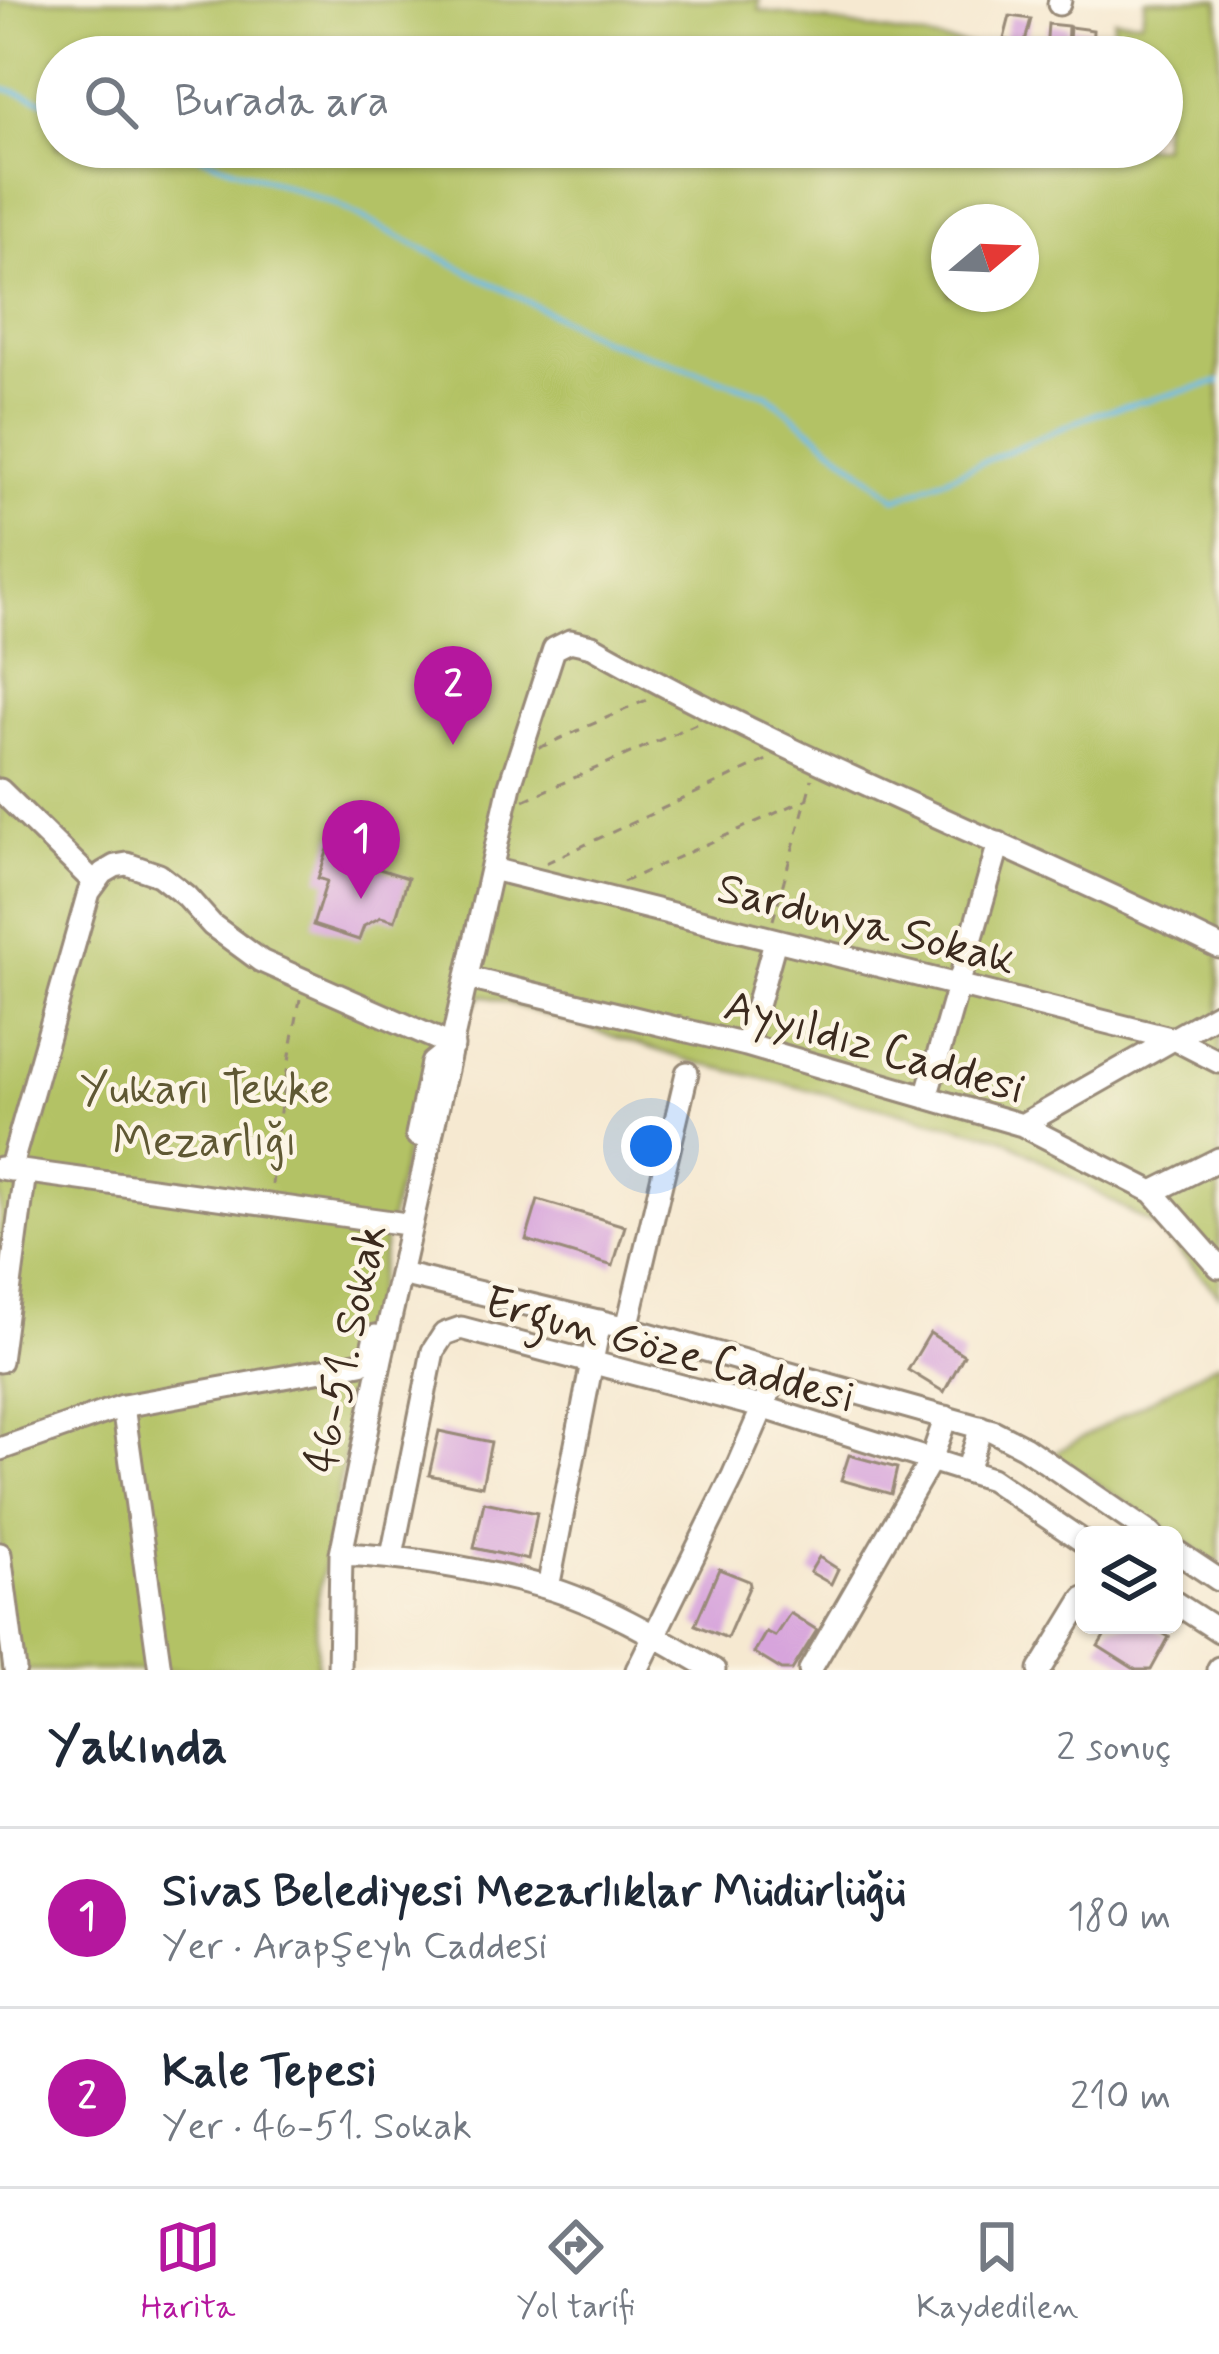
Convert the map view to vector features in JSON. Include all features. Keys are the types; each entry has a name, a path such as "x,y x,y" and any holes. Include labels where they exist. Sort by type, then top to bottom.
{"street":[{"name":"46-51. Sokak","path":"340,1670 341,1553 506,808 554,649 570,641 583,643 669,690"},
{"path":"669,690 1219,947"},
{"path":"0,790 95,883"},
{"path":"927,1094 999,843"},
{"path":"0,1361 12,1170 88,892 103,873 128,864 159,875 212,926 261,961 453,1046"},
{"name":"Sardunya Sokak","path":"492,869 1174,1039 1219,1062"},
{"path":"746,1046 771,940"},
{"name":"Ayyıldız Caddesi","path":"468,978 746,1046 1022,1124 1153,1192 1219,1267"},
{"path":"1022,1124 1219,1013"},
{"name":"46-51. Sokak","path":"123,1406 365,1361 371,1353 432,1063 453,1046"},
{"path":"627,1328 687,1073"},
{"path":"1153,1192 1219,1159"},
{"path":"12,1170 399,1223"},
{"name":"Ergun Göze Caddesi","path":"401,1274 627,1328 981,1427 1024,1448 1125,1526"},
{"path":"548,1588 600,1321"},
{"name":"Ergun Göze Caddesi","path":"392,1556 434,1351 444,1334 475,1329 765,1408 991,1478 1075,1536"},
{"path":"637,1670 765,1408 779,1370"},
{"path":"0,1450 123,1406 160,1670"},
{"path":"814,1669 931,1460 946,1417"},
{"path":"967,1471 981,1427"},
{"path":"341,1553 392,1556 548,1588 654,1635 713,1670"},
{"path":"0,1554 14,1670"},
{"path":"1183,1556 1219,1580"},
{"path":"1183,1608 1219,1631"},
{"path":"1040,1670 1075,1613"}],"path":[{"path":"519,757 669,690"},
{"path":"506,808 717,715"},
{"path":"520,876 795,752 812,780 771,940"},
{"path":"594,895 809,798"},
{"path":"270,1207 279,1118 304,980"}],"green space":[{"name":"Yukarı Tekke Mezarlığı","path":"0,0 759,0 759,10 913,36 36,36 36,168 1183,168 1183,36 1112,36 1114,19 1142,21 1145,0 1219,0 1219,1295 1156,1227 1001,1137 691,1061 483,995 428,1057 385,1242 316,1607 317,1670 0,1670"},
{"path":"1219,1362 1219,1565 1183,1541 1183,1526 1161,1526 1053,1454"}],"building":[{"path":"1010,16 1031,19 1026,36 1005,36"},
{"path":"1048,24 1068,26 1068,36 1047,36"},
{"path":"1070,27 1093,30 1093,36 1069,36"},
{"path":"333,835 376,849 370,866 408,878 395,921 381,917 364,926 359,940 313,925 327,881 318,878"},
{"path":"538,1200 625,1226 613,1266 526,1240"},
{"path":"930,1333 964,1355 944,1392 908,1370"},
{"path":"439,1431 491,1442 482,1486 429,1475"},
{"path":"849,1455 897,1468 891,1494 841,1480"},
{"path":"484,1502 537,1513 528,1560 474,1548"},
{"path":"819,1557 838,1569 831,1584 810,1572"},
{"path":"719,1569 750,1585 727,1638 695,1625"},
{"path":"790,1613 817,1630 792,1670 782,1670 754,1653 766,1632 775,1636"},
{"path":"1105,1634 1169,1637 1151,1670 1136,1670 1098,1646"}],"waterway":[{"path":"0,87 36,98"},
{"path":"234,168 333,203 603,340 768,395 897,499 1097,413 1219,382"}],"place":[{"name":"Kale Tepesi","path":"453,745"},
{"name":"Sivas Belediyesi Mezarlıklar Müdürlüğü","path":"361,899"}]}
